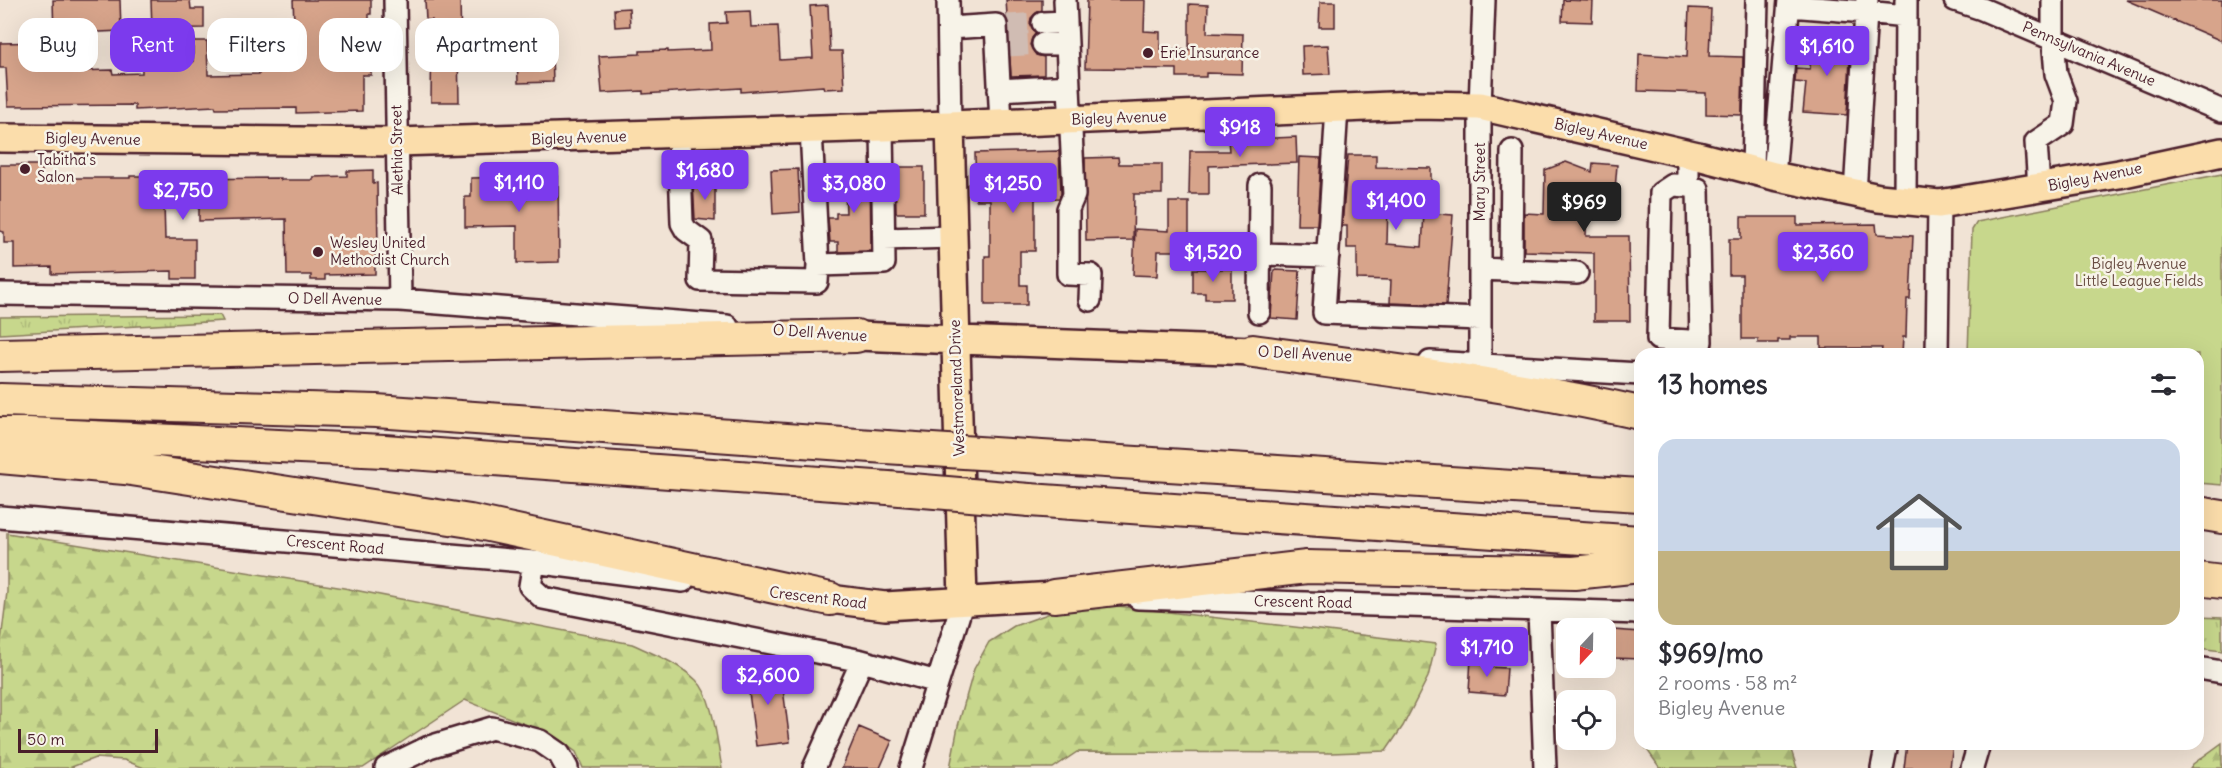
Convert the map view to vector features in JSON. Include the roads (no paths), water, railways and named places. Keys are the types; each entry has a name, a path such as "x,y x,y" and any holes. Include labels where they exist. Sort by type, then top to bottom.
{"highway":[{"path":"0,356 856,336"},
{"path":"1253,351 1420,374 1596,403 1634,412"},
{"path":"0,400 376,411 886,447 1634,495"},
{"path":"1,449 29,434 384,451 1029,500 1634,542"},
{"path":"1,449 470,521 830,599"},
{"path":"2204,514 2222,517"},
{"path":"2204,534 2222,536"},
{"path":"1054,597 1307,567 1574,573 1634,567"},
{"path":"2204,580 2222,582"}],"main road":[{"name":"Bigley Avenue","path":"0,138 397,142 679,135 1413,105 1480,106 1855,193 1939,204 2039,188 2222,152"},
{"name":"Westmoreland Drive","path":"950,125 963,601"},
{"name":"O Dell Avenue","path":"856,336 1253,351"},
{"name":"Crescent Road","path":"830,599 885,606 1054,597"}],"street":[{"name":"Alethia Street","path":"395,0 400,300"},
{"name":"Westmoreland Drive","path":"948,0 950,125"},
{"path":"1065,0 1074,195 1068,209 1068,274 1091,275 1090,300"},
{"name":"Mary Street","path":"1480,365 1480,106 1484,0"},
{"path":"1757,0 1763,173"},
{"name":"Pennsylvania Avenue","path":"1955,0 2053,38 2222,111"},
{"path":"2039,188 2036,142 2063,124 2066,101 2056,74 2053,0"},
{"path":"1763,173 1789,3 1906,8 1905,201"},
{"path":"1855,193 1867,6"},
{"path":"1066,22 1043,33 1067,44"},
{"path":"949,28 1001,25 999,90 1001,123"},
{"path":"999,90 1069,86"},
{"path":"1337,108 1324,313 1480,319"},
{"path":"818,265 884,263 882,127"},
{"path":"679,135 682,223 686,230 701,241 699,280 817,282 812,130"},
{"path":"1512,151 1512,270"},
{"path":"1688,153 1688,186"},
{"path":"1259,312 1260,185"},
{"path":"1673,185 1698,189 1701,342 1689,347 1658,339 1661,193 1673,185"},
{"path":"1937,348 1939,204"},
{"path":"884,239 953,237"},
{"path":"1259,254 1328,256"},
{"path":"1480,269 1577,273"},
{"name":"O Dell Avenue","path":"0,294 400,300 856,336"},
{"name":"O Dell Avenue","path":"1253,351 1634,374"},
{"name":"Crescent Road","path":"0,517 534,562 830,599"},
{"path":"534,562 530,586 543,598 862,661 937,682"},
{"name":"Crescent Road","path":"1054,597 1634,613"},
{"name":"Westmoreland Drive","path":"912,768 963,601"},
{"path":"1539,611 1545,768"},
{"path":"814,768 862,661"},
{"path":"2204,669 2222,672"},
{"path":"386,768 429,747 492,728 540,741 559,754 567,768"},
{"path":"1882,768 1886,750"},
{"path":"1972,768 1977,750"}],"tunnel":[{"path":"1007,25 1043,23"},
{"path":"1007,46 1043,44"}],"place":[{"name":"Erie Insurance","path":"1148,53"},
{"name":"Tabitha's Salon","path":"25,169"},
{"name":"Wesley United Methodist Church","path":"318,252"}],"park label":[{"name":"Bigley Avenue Little League Fields","path":"2139,272"}]}
